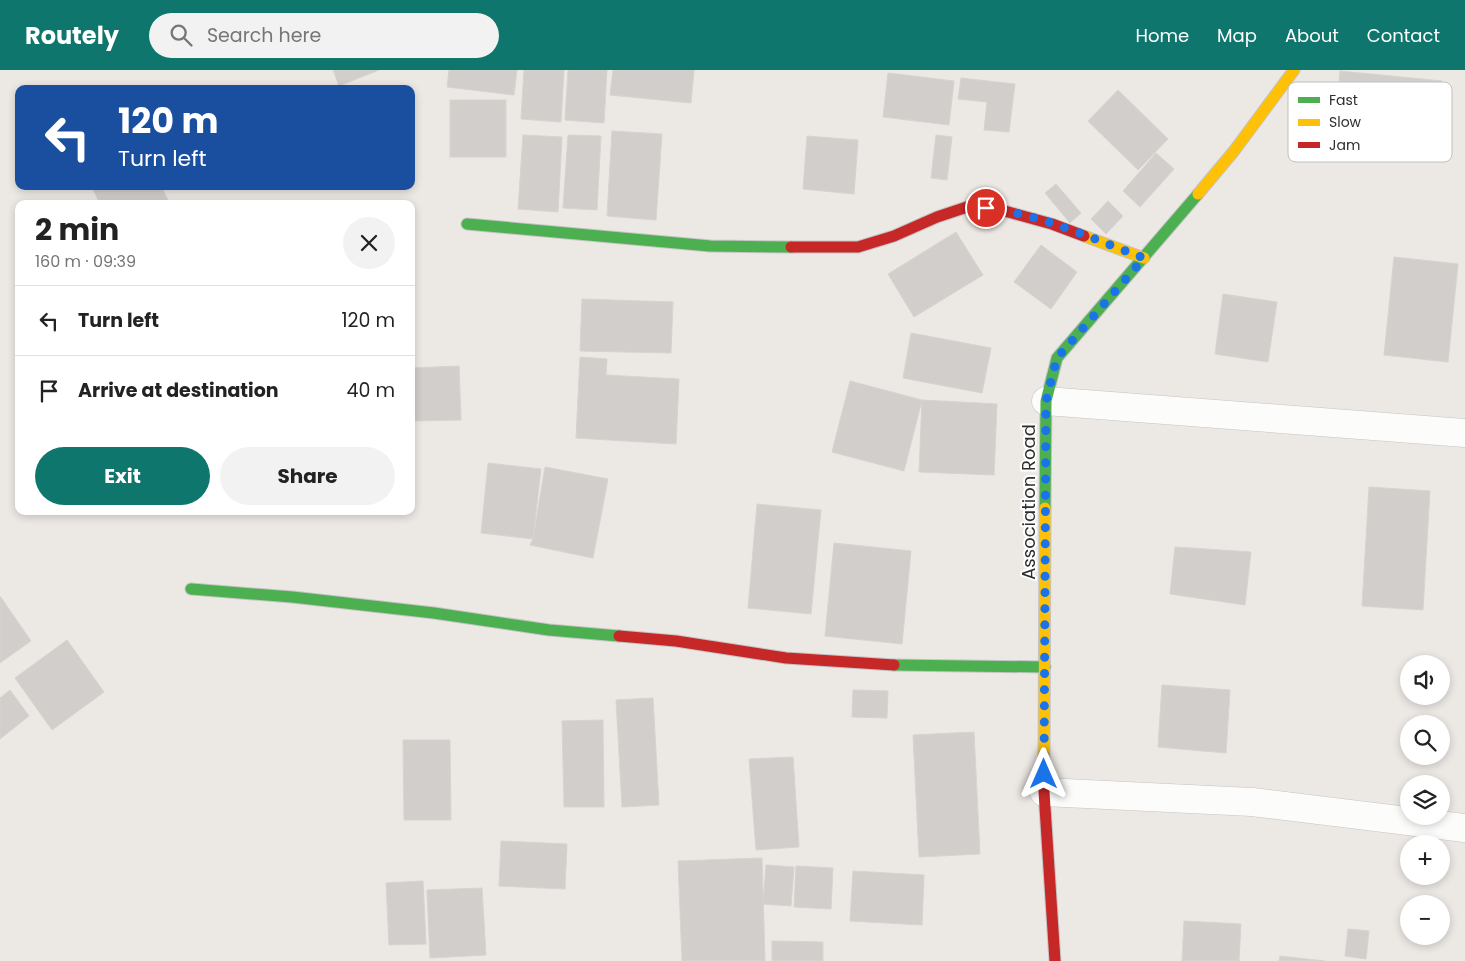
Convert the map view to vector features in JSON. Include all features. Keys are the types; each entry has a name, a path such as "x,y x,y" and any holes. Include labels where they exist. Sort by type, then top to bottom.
{"street":[{"name":"Association Road","path":"1055,961 1044,792 1046,401 1057,358 1234,151 1294,70"},
{"path":"467,224 710,246 832,248 858,247 894,236 937,217 970,206 1001,210 1052,224 1144,258"},
{"path":"1046,401 1465,433"},
{"path":"191,590 292,597 425,612 549,630 676,641 786,658 882,665 1045,667"},
{"path":"1044,792 1252,802 1465,828"}],"building":[{"path":"333,70 379,70 342,85 339,85"},
{"path":"449,70 517,70 514,95 447,87"},
{"path":"524,70 564,70 561,122 521,119"},
{"path":"568,70 607,70 604,123 565,120"},
{"path":"613,70 694,70 691,103 610,95"},
{"path":"1340,71 1442,81 1442,82 1339,82"},
{"path":"888,73 954,81 949,125 883,117"},
{"path":"961,78 1015,84 1009,132 984,130 987,102 958,99"},
{"path":"1118,90 1168,139 1138,170 1088,121"},
{"path":"450,100 506,100 506,157 450,157"},
{"path":"612,131 662,134 656,220 607,216"},
{"path":"523,135 562,137 558,212 518,209"},
{"path":"568,135 601,136 597,210 563,208"},
{"path":"936,135 952,137 947,180 931,178"},
{"path":"807,136 858,140 854,194 803,189"},
{"path":"1156,153 1174,169 1140,207 1123,191"},
{"path":"1056,184 1081,213 1070,223 1045,193"},
{"path":"93,190 163,190 168,200 98,200"},
{"path":"1108,201 1123,216 1106,234 1091,219"},
{"path":"956,232 983,275 914,317 888,274"},
{"path":"1041,245 1077,272 1051,309 1014,282"},
{"path":"1394,257 1458,264 1448,362 1384,355"},
{"path":"1223,294 1277,302 1268,362 1215,354"},
{"path":"582,299 673,302 671,353 580,351"},
{"path":"911,333 991,348 982,393 903,378"},
{"path":"580,357 607,359 606,375 679,379 676,444 576,438"},
{"path":"459,366 461,420 415,421 415,368"},
{"path":"850,381 922,400 904,471 832,452"},
{"path":"922,400 997,404 994,475 919,472"},
{"path":"488,463 541,469 533,539 481,533"},
{"path":"545,467 608,479 593,558 530,545 533,539"},
{"path":"1369,487 1430,491 1423,610 1362,606"},
{"path":"757,504 821,510 811,614 748,608"},
{"path":"834,543 911,551 902,644 825,636"},
{"path":"1175,547 1251,552 1245,605 1170,594"},
{"path":"0,596 31,641 0,663"},
{"path":"67,640 104,692 52,730 15,678"},
{"path":"1162,685 1230,690 1226,753 1158,747"},
{"path":"10,690 29,716 0,739 0,698"},
{"path":"853,690 888,691 887,718 852,717"},
{"path":"653,698 659,805 622,807 616,700"},
{"path":"603,720 604,807 564,807 562,721"},
{"path":"974,732 980,854 919,857 913,735"},
{"path":"403,740 450,740 451,820 404,820"},
{"path":"793,757 799,847 756,850 749,759"},
{"path":"501,841 567,844 565,889 499,886"},
{"path":"762,858 765,961 682,961 678,861"},
{"path":"766,865 794,867 791,906 763,904"},
{"path":"796,866 833,868 831,909 794,907"},
{"path":"853,871 924,875 922,925 850,921"},
{"path":"423,881 426,944 389,945 386,883"},
{"path":"482,888 486,955 430,958 427,890"},
{"path":"1184,921 1241,924 1239,961 1182,961"},
{"path":"1348,929 1369,931 1366,959 1345,956"},
{"path":"772,941 823,942 823,961 772,961"},
{"path":"1280,956 1325,961 1279,961"}],"traffic: fast":[{"path":"1045,508 1046,401 1057,358 1198,194"},
{"path":"467,224 710,246 791,247"},
{"path":"191,589 292,597 434,613 549,630 619,636"},
{"path":"894,665 1045,667"}],"traffic: slow":[{"path":"1198,194 1234,151 1294,70"},
{"path":"1084,236 1144,258"},
{"path":"1044,762 1045,508"}],"traffic: jam":[{"path":"791,247 858,247 894,236 937,217 970,206 1001,210 1052,224 1084,236"},
{"path":"619,636 676,641 786,658 894,665"},
{"path":"1044,762 1044,792 1055,961"}],"route":[{"path":"986,208 1001,210 1052,224 1144,258 1057,358 1046,401 1044,774"}]}
